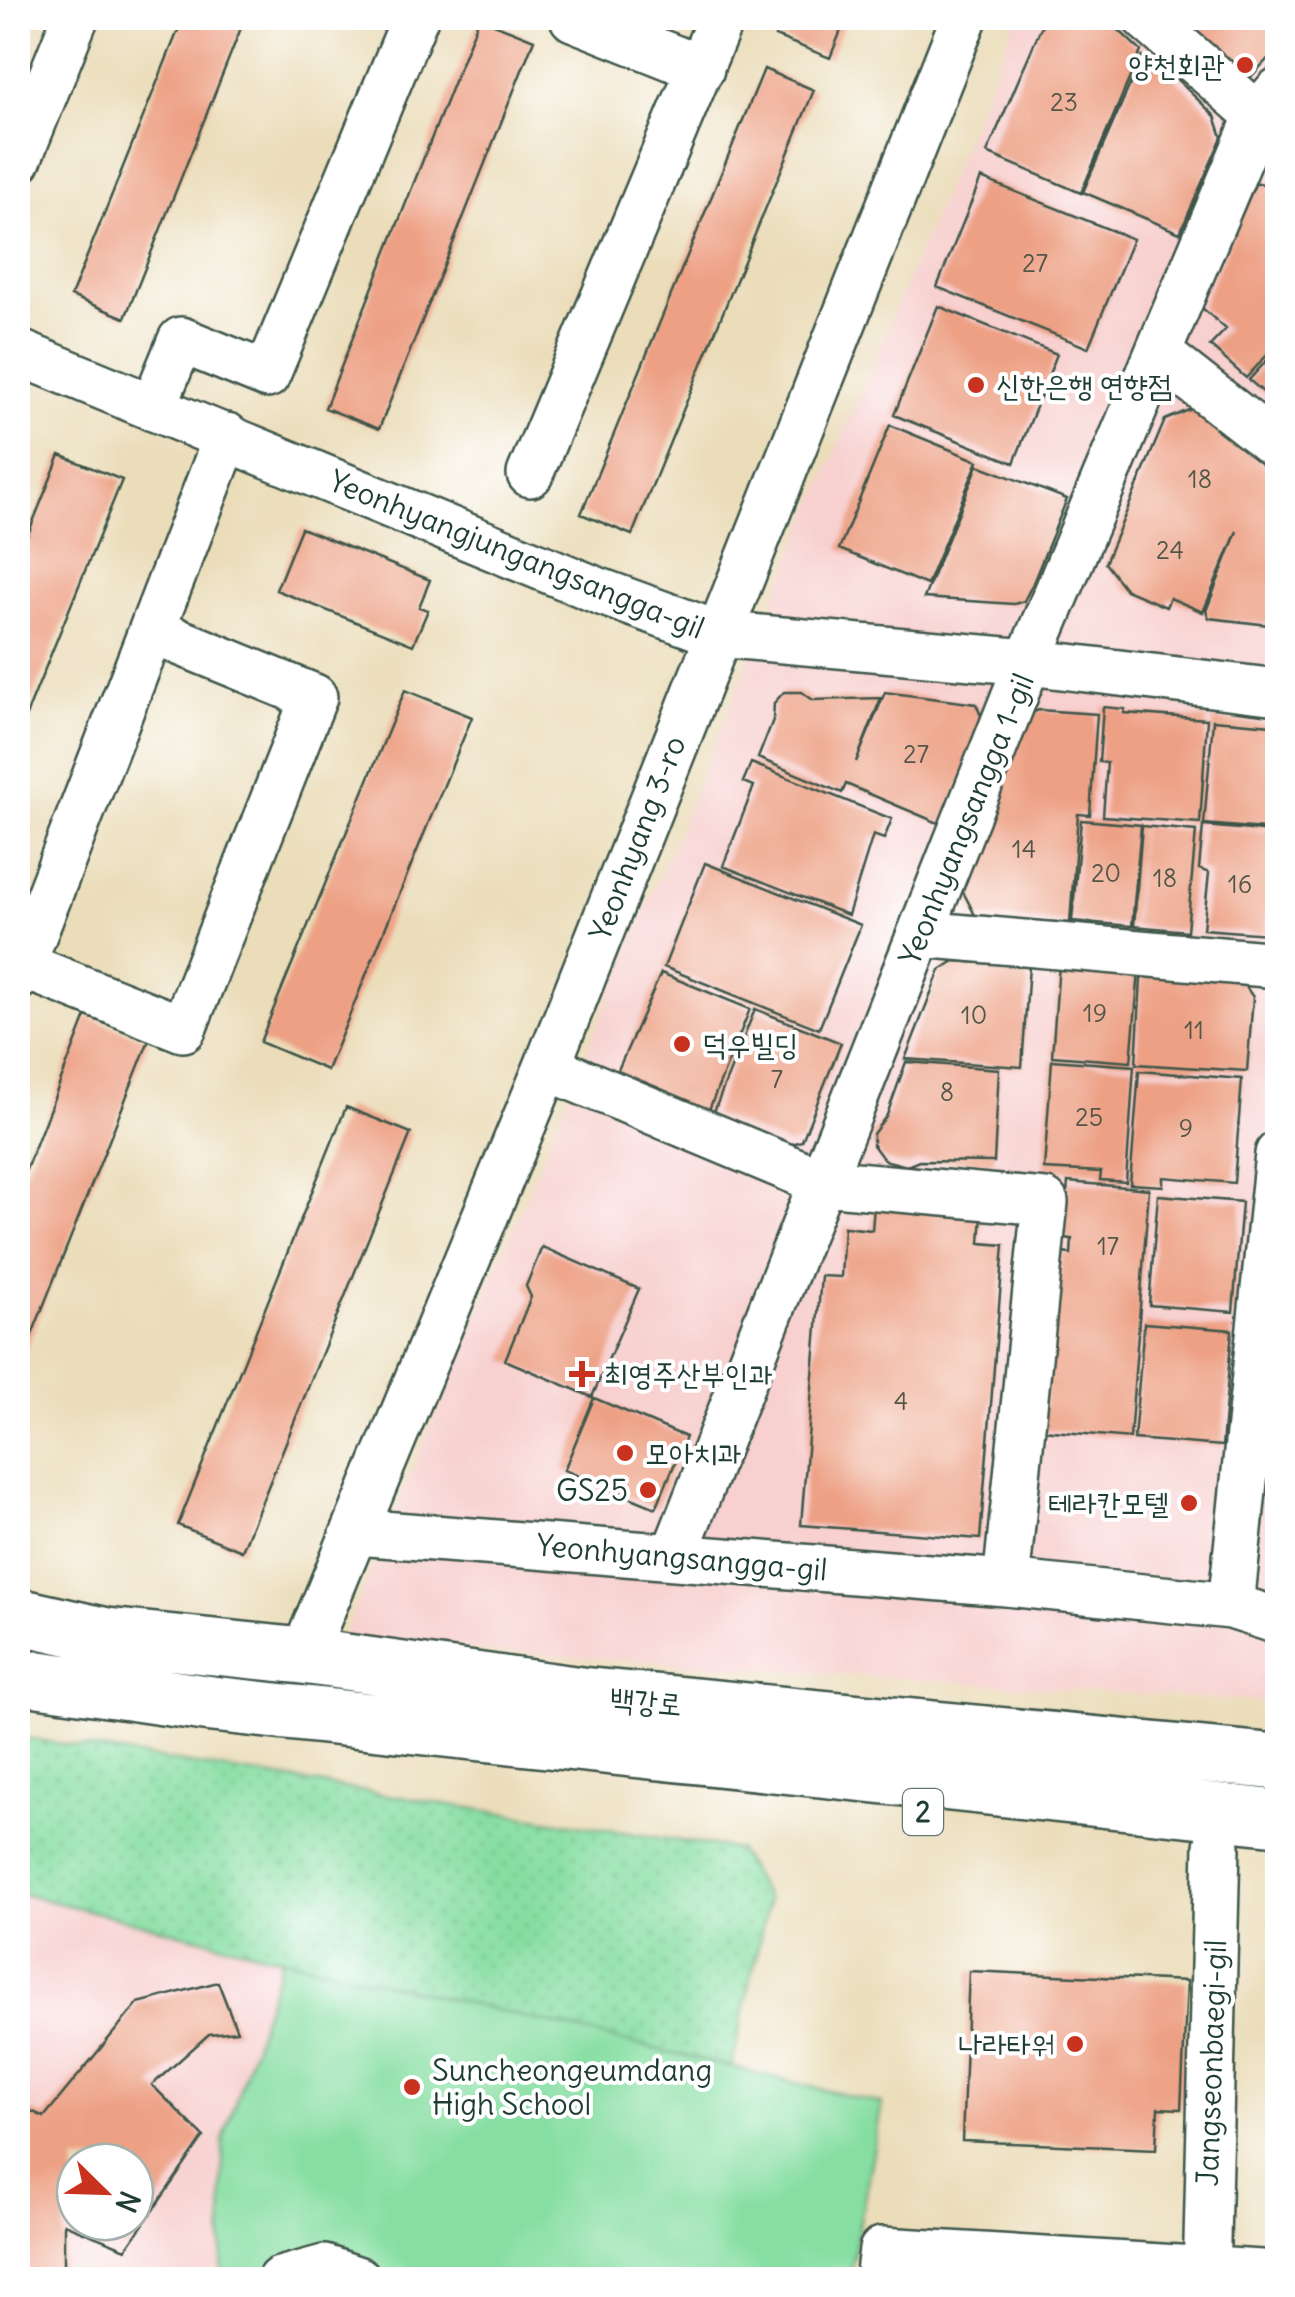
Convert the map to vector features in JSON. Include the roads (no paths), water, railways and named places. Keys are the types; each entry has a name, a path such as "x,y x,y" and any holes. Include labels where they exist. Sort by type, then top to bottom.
{"main road":[{"name":"백강로","path":"18,1616 107,1636 303,1656 578,1718 1278,1818"},
{"name":"백강로","path":"18,1676 212,1704 578,1718 1278,1762"},
{"name":"2","path":"578,1718 682,1679 1278,1726"},
{"name":"2","path":"578,1718 664,1782 1278,1854"}],"street":[{"path":"18,160 75,18"},
{"path":"152,408 180,340 268,375 416,18"},
{"path":"574,18 701,70"},
{"path":"530,474 721,18"},
{"name":"Yeonhyang 3-ro","path":"303,1656 547,1067 964,18"},
{"path":"1146,18 1271,113"},
{"name":"Yeonhyangsangga 1-gil","path":"674,1556 1028,662 1158,353 1271,113"},
{"name":"Yeonhyangjungangsangga-gil","path":"18,352 599,591 717,634 1028,662 1278,692"},
{"path":"1158,353 1278,446"},
{"path":"155,632 314,697 182,1029 19,969 155,632 226,436"},
{"path":"920,934 1278,965"},
{"path":"547,1067 822,1182 1045,1202 1006,1583"},
{"path":"1232,1606 1278,1154"},
{"name":"Yeonhyangsangga-gil","path":"357,1532 1006,1583 1232,1606 1278,1621"},
{"name":"Jangseonbaegi-gil","path":"1206,2275 1217,1846"},
{"path":"878,2280 882,2250 1206,2275 1278,2274"},
{"path":"280,2280 324,2268 358,2280"}],"place":[{"name":"양천회관","path":"1245,65"},
{"name":"신한은행 연향점","path":"976,385"},
{"name":"덕우빌딩","path":"682,1044"},
{"name":"최영주산부인과","path":"582,1374"},
{"name":"모아치과","path":"625,1453"},
{"name":"GS25","path":"648,1490"},
{"name":"테라칸모텔","path":"1189,1503"},
{"name":"나라타워","path":"1075,2044"},
{"name":"Suncheongeumdang High School","path":"412,2087"}]}
